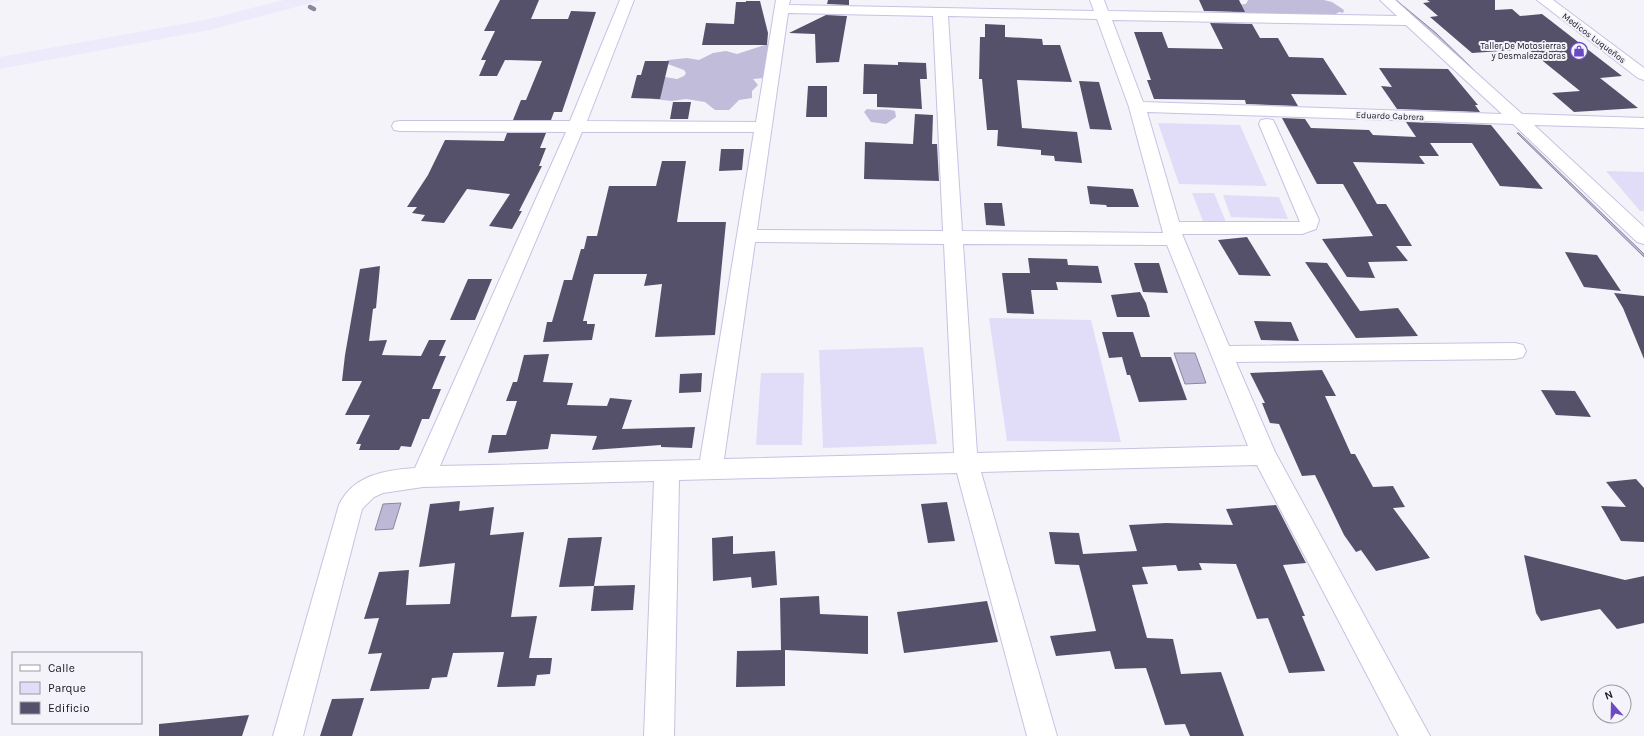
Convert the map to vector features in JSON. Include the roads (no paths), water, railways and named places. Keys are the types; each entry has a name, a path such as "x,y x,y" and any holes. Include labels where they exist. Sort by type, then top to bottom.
{"street":[{"path":"423,477 576,127 626,0"},
{"path":"1387,0 1520,121 1644,238"},
{"name":"Medicos Luqueños","path":"1544,0 1644,75"},
{"path":"711,470 783,4 940,12 1100,7 1410,21"},
{"path":"1100,7 1137,107 1172,233 1264,455 1415,736"},
{"path":"940,12 966,463 1042,736"},
{"name":"Eduardo Cabrera","path":"1137,107 1520,121 1644,123"},
{"path":"747,236 954,238 1172,233 1302,228 1309,225 1310,220 1267,124"},
{"path":"400,126 764,127"},
{"path":"1221,354 1515,351"},
{"path":"288,736 351,504 357,496 373,485 382,482 423,477 1264,455"},
{"path":"659,736 667,470"}],"waterway":[{"path":"310,7 314,9"}],"place":[{"name":"Taller De Motosierras y Desmalezadoras","path":"1579,51"}]}
